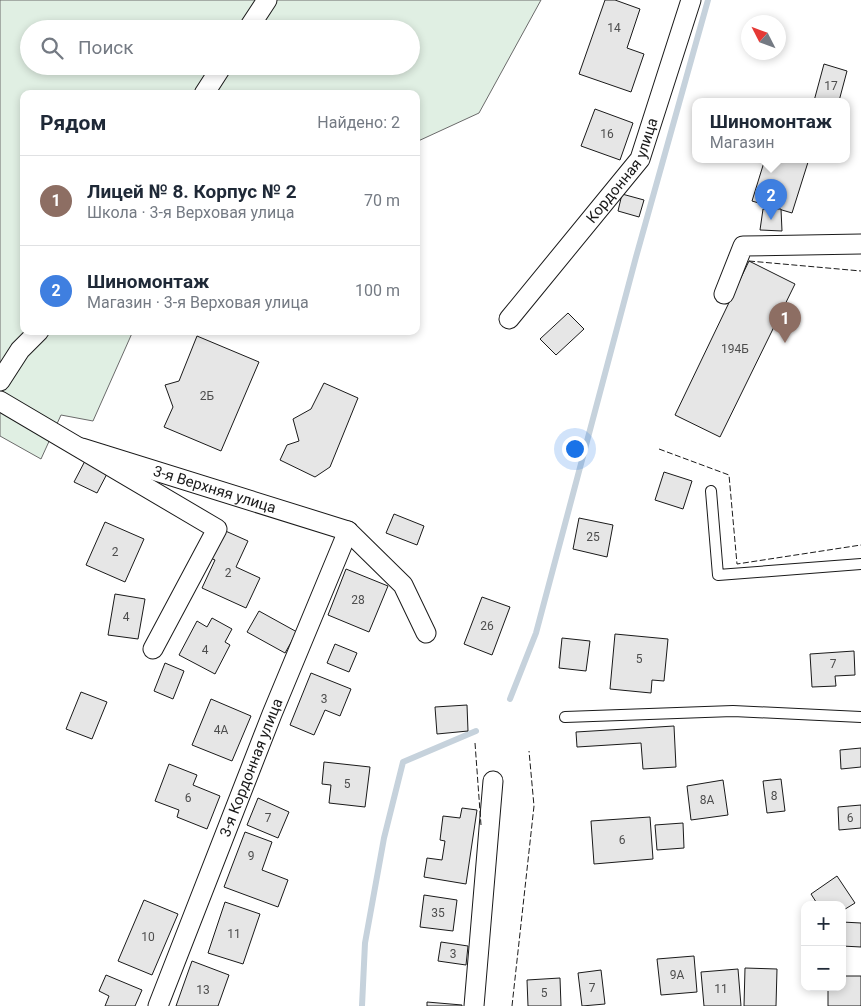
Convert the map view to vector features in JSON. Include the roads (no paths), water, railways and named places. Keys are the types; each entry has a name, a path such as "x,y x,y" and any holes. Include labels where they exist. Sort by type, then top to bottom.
{"street":[{"path":"254,20 268,0"},
{"name":"Кордонная улица","path":"509,319 640,159 691,0"},
{"path":"207,90 216,75"},
{"path":"724,294 743,246 861,244"},
{"path":"0,381 20,350 34,335"},
{"path":"0,401 217,529 153,649"},
{"name":"3-я Верхняя улица","path":"82,448 348,531"},
{"path":"348,531 403,585 426,633"},
{"name":"3-я Кордонная улица","path":"158,1006 272,714 348,531"},
{"path":"474,1006 493,781"}],"lane":[{"path":"711,491 718,575 861,564"},
{"path":"565,717 733,711 861,717"}],"waterway":[{"path":"510,699 536,633 636,257 708,0"},
{"path":"362,1006 365,943 384,838 403,762 476,731"}],"place":[{"name":"Шиномонтаж","path":"771,220"},
{"name":"Лицей № 8. Корпус № 2","path":"785,343"}]}
